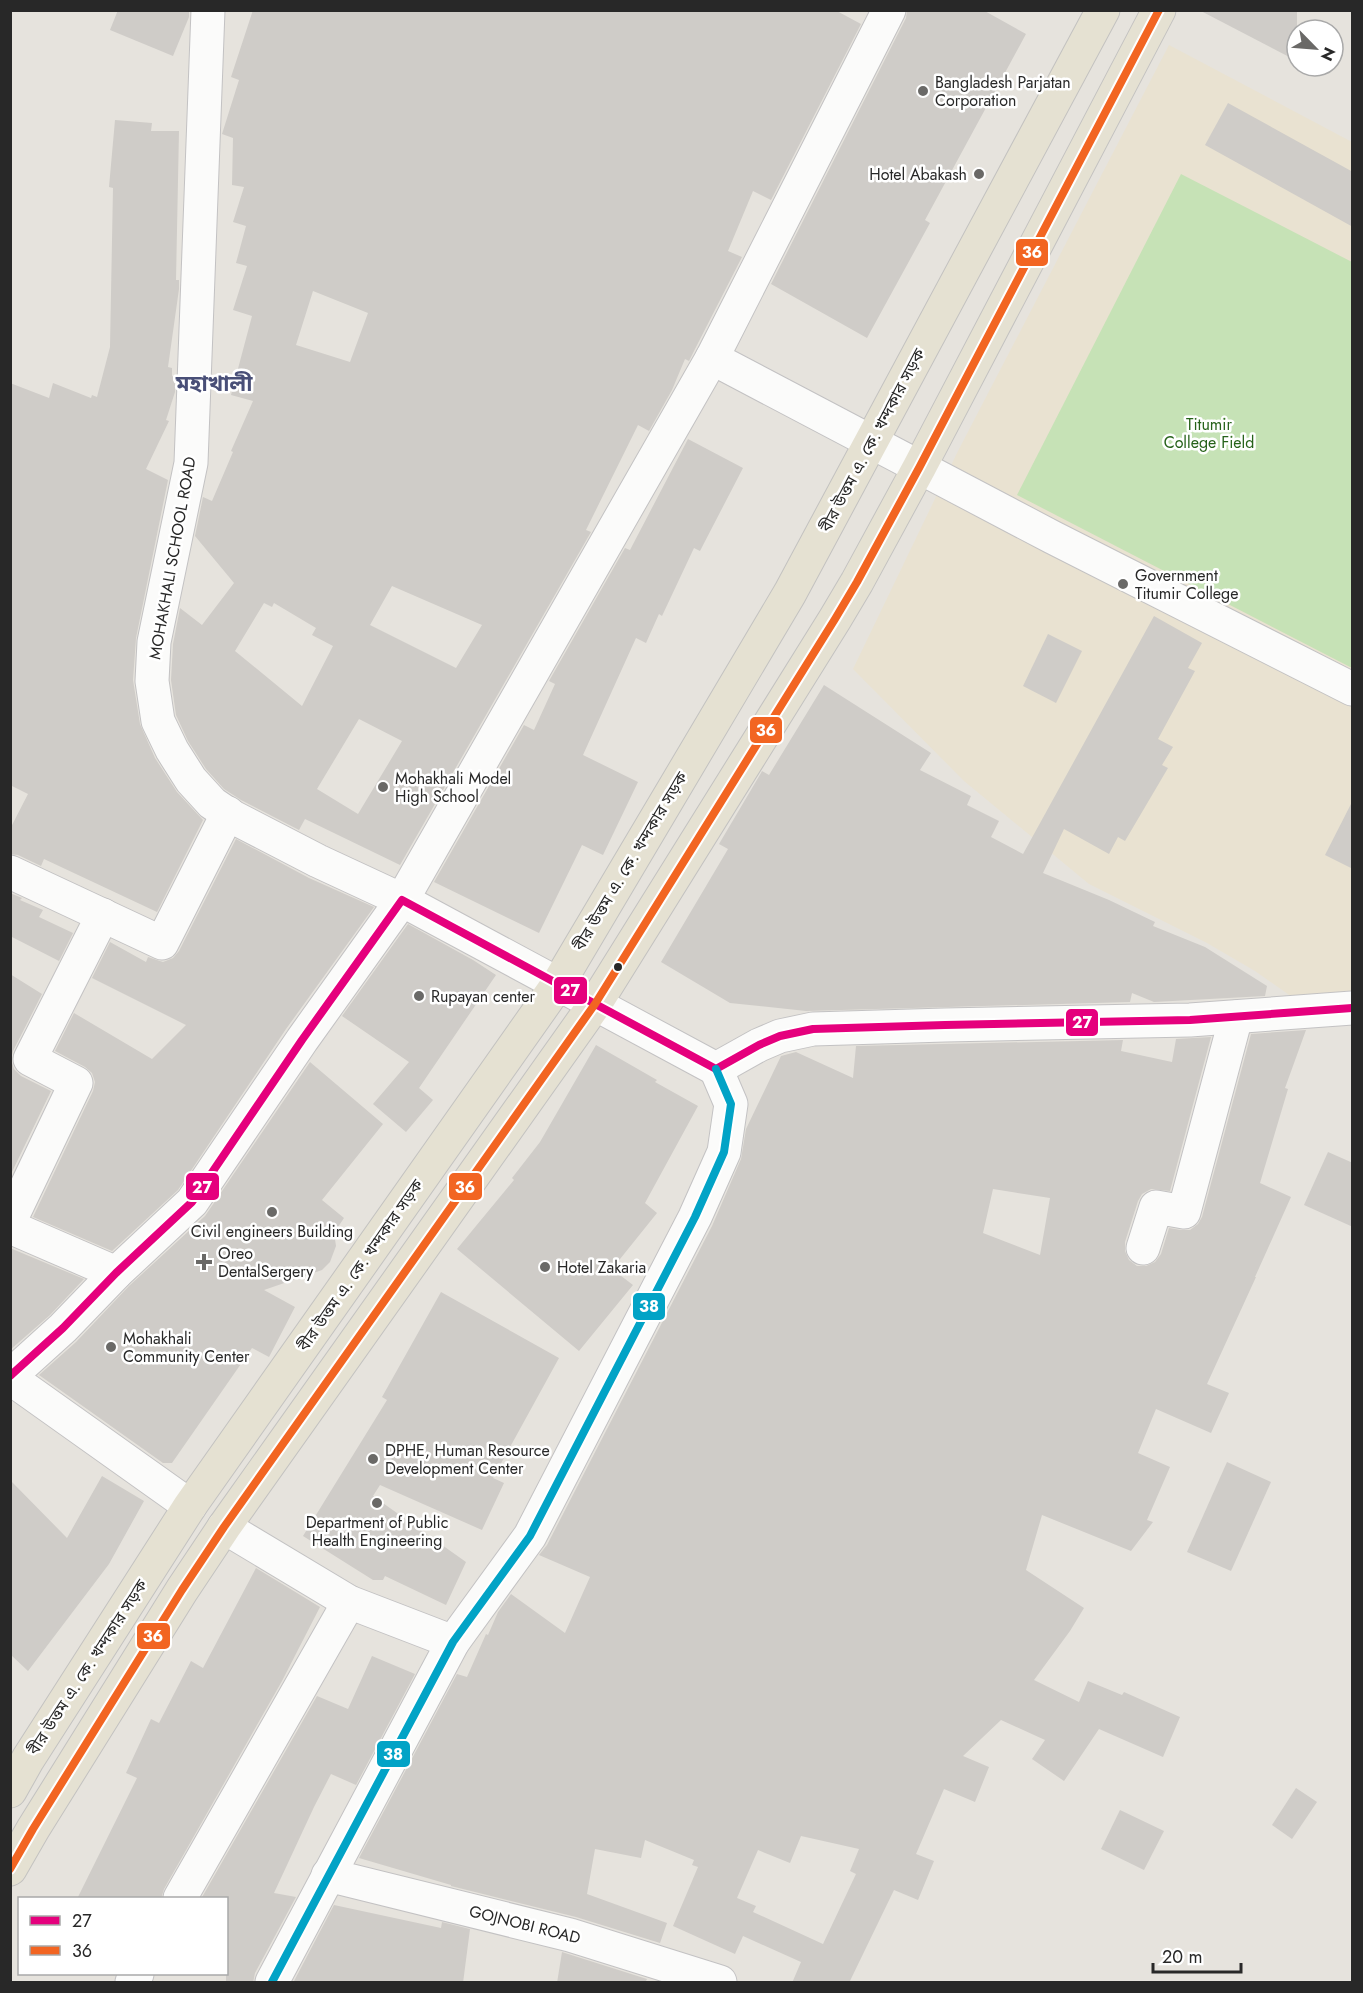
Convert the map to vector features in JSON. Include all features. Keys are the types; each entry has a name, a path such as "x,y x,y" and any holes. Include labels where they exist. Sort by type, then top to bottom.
{"main road":[{"name":"বীর উত্তম এ. কে. খন্দকার সড়ক","path":"10,1791 28,1759 190,1506 558,984 790,593 1103,10"},
{"path":"10,1869 176,1600 224,1527 595,1004 852,591 1159,10"}],"street":[{"name":"MOHAKHALI SCHOOL ROAD","path":"208,10 191,462 154,642 152,681 158,721 172,750 191,780 212,803 228,813 318,861 402,900 716,1069"},
{"path":"190,1506 10,1377 192,1202 302,1040 402,900 712,358 889,10"},
{"path":"712,358 919,468 1353,689"},
{"path":"10,872 162,943 228,813"},
{"path":"10,1221 76,1083 30,1059 103,915"},
{"path":"272,1983 453,1642 530,1536 695,1217 724,1152 731,1104 716,1069 780,1036 813,1029 945,1024 1190,1020 1353,1008"},
{"path":"1143,1248 1156,1207 1184,1212 1236,1017"},
{"path":"10,1227 116,1273"},
{"path":"224,1527 349,1602 453,1642"},
{"path":"181,1897 349,1602"},
{"name":"GOJNOBI ROAD","path":"328,1875 570,1935 717,1982"}],"shaded area":[{"name":"Government Titumir College","path":"1169,45 1352,142 1352,991 1295,999 1255,971 1207,943 1089,884 964,781 853,669 958,451"}],"green space":[{"name":"Titumir College Field","path":"1181,174 1352,262 1352,668 1017,495"}],"building":[{"path":"118,10 189,10 189,17 173,56 110,30"},
{"path":"253,10 835,10 861,24 771,200 753,191 728,251 742,257 689,361 685,359 672,390 649,431 638,425 586,530 591,532 400,865 305,819 299,830 224,789 206,769 188,741 176,715 171,680 173,644 180,608 202,625 234,583 195,536 203,497 212,501 253,401 231,395 252,316 233,310 247,266 236,263 246,226 233,222 244,187 232,185 233,138 222,134 239,80 231,77","holes":["313,291 368,313 350,362 296,345","392,586 482,625 456,668 370,625","264,603 272,607 274,603 316,628 312,635 333,646 302,706 235,651","359,719 402,741 358,814 317,789"]},
{"path":"907,10 983,10 1026,34 925,220 930,223 867,338 771,284 906,18"},
{"path":"1199,10 1297,10 1297,18 1285,18 1285,55"},
{"path":"1228,103 1353,172 1353,227 1205,145"},
{"path":"115,120 152,123 151,131 179,131 176,280 179,280 179,289 168,367 172,368 172,376 175,378 175,392 166,420 169,421 146,469 168,480 136,638 133,680 140,724 155,758 177,792 203,820 157,912 44,859 41,866 18,855 10,854 10,829 28,794 10,785 10,383 49,398 53,383 91,398 92,395 97,397 110,347 113,188 109,187"},
{"path":"688,439 743,468 700,551 694,548 662,616 659,614 646,643 636,638 583,755 638,782 603,855 582,845 539,933 434,882 524,725 534,730 555,684 549,681 625,548 630,550"},
{"path":"1154,616 1202,643 1188,668 1195,671 1158,739 1173,747 1162,765 1168,768 1125,841 1118,837 1109,854 1064,829 1043,873 1109,900 1155,922 1153,926 1205,947 1267,986 1265,996 1154,1002 1132,993 1130,1002 806,1011 730,1003 661,962 728,849 719,844 762,771 769,775 824,685 931,753 920,770 971,796 967,805 999,821 991,837 1023,854"},
{"path":"1048,634 1082,651 1056,703 1023,686"},
{"path":"1353,800 1353,869 1325,855"},
{"path":"236,839 309,878 374,907 286,1029 178,1190 112,1251 33,1217 93,1091 95,1082 92,1073 85,1067 55,1051 74,1013 152,1059 186,1025 92,978 110,942 146,962 148,957 163,962 173,958 179,951"},
{"path":"10,893 43,910 39,917 73,933 59,961 10,936"},
{"name":"Rupayan center","path":"408,924 496,975 419,1088 433,1100 406,1132 373,1104 409,1062 342,1016"},
{"path":"10,974 42,994 13,1051 11,1059 14,1069 21,1076 51,1091 10,1176"},
{"path":"1306,1030 1285,1088 1288,1089 1260,1183 1291,1197 1207,1384 1229,1393 1211,1433 1156,1409 1138,1453 1170,1467 1147,1520 1153,1522 1131,1551 1042,1515 1026,1570 1084,1608 1034,1680 1079,1702 1088,1681 1122,1695 1124,1692 1180,1717 1163,1757 1099,1729 1064,1781 1032,1759 1045,1740 1001,1720 963,1756 989,1767 975,1802 944,1789 916,1854 934,1861 918,1900 894,1890 849,1983 792,1983 801,1962 743,1936 735,1954 673,1926 698,1867 692,1865 694,1860 645,1840 641,1858 595,1849 587,1894 667,1923 660,1943 576,1917 451,1886 359,1858 457,1674 467,1677 486,1634 488,1635 498,1612 511,1594 565,1633 590,1577 539,1555 547,1545 712,1226 741,1159 746,1129 781,1056 796,1052 853,1078 856,1046 1123,1040 1121,1051 1172,1062 1176,1039 1211,1037 1170,1191 1151,1189 1142,1194 1125,1242 1125,1251 1129,1260 1137,1266 1146,1266 1155,1262 1161,1254 1169,1228 1190,1230 1198,1224 1202,1217 1251,1034","holes":["993,1189 1050,1198 1040,1255 983,1233","801,1836 859,1849 850,1871 856,1874 823,1944 753,1912 756,1906 737,1898 758,1850 790,1863"]},
{"path":"596,1045 698,1106 645,1203 657,1213 612,1269 633,1285 579,1351 457,1249 514,1180 512,1178 540,1142"},
{"path":"310,1062 383,1124 322,1200 344,1218 334,1233 336,1246 330,1262 322,1270 264,1290 295,1307 269,1357 252,1348 172,1463 163,1463 39,1375 76,1342 129,1286 205,1216"},
{"path":"1328,1152 1353,1163 1353,1227 1304,1205"},
{"path":"10,1248 84,1279 50,1315 10,1350"},
{"path":"441,1292 559,1358 493,1478 504,1483 482,1530 380,1485 373,1496 466,1562 446,1605 385,1576 383,1580 373,1580 303,1536 387,1400 382,1397"},
{"path":"1227,1462 1271,1482 1231,1571 1187,1552"},
{"path":"102,1476 144,1501 109,1564 28,1671 10,1654 10,1480 67,1538"},
{"path":"256,1568 320,1607 282,1681 162,1897 78,1897 137,1778 126,1773 151,1719 159,1723 191,1661 203,1668"},
{"path":"372,1656 415,1674 356,1785 331,1774 274,1893 296,1897 255,1973 253,1983 226,1983 226,1975 228,1975 228,1897 202,1897 317,1696 348,1709"},
{"path":"1296,1788 1317,1802 1292,1839 1272,1825"},
{"path":"1120,1810 1164,1831 1144,1870 1101,1849"},
{"path":"334,1905 441,1928 442,1922 470,1929 463,1983 293,1983"},
{"path":"562,1952 647,1979 645,1983 557,1983"}],"transit line":[{"name":"36","path":"10,1869 182,1590 224,1527 595,1004 835,619 919,468 1159,10"},
{"name":"27","path":"10,1376 63,1328 116,1273 192,1202 302,1040 402,900 716,1069 780,1036 813,1029 1190,1020 1352,1008"},
{"name":"38","path":"272,1982 453,1642 530,1536 695,1217 724,1152 731,1104 716,1069"}],"place":[{"name":"Bangladesh Parjatan Corporation","path":"923,91"},
{"name":"Hotel Abakash","path":"979,174"},
{"name":"Government Titumir College","path":"1123,584"},
{"name":"Mohakhali Model High School","path":"383,787"},
{"name":"Rupayan center","path":"419,996"},
{"name":"Civil engineers Building","path":"272,1212"},
{"name":"Oreo DentalSergery","path":"204,1262"},
{"name":"Hotel Zakaria","path":"545,1267"},
{"name":"Mohakhali Community Center","path":"111,1347"},
{"name":"DPHE, Human Resource Development Center","path":"373,1459"},
{"name":"Department of Public Health Engineering","path":"377,1503"}],"district":[{"name":"মহাখালী","path":"214,383"}]}
